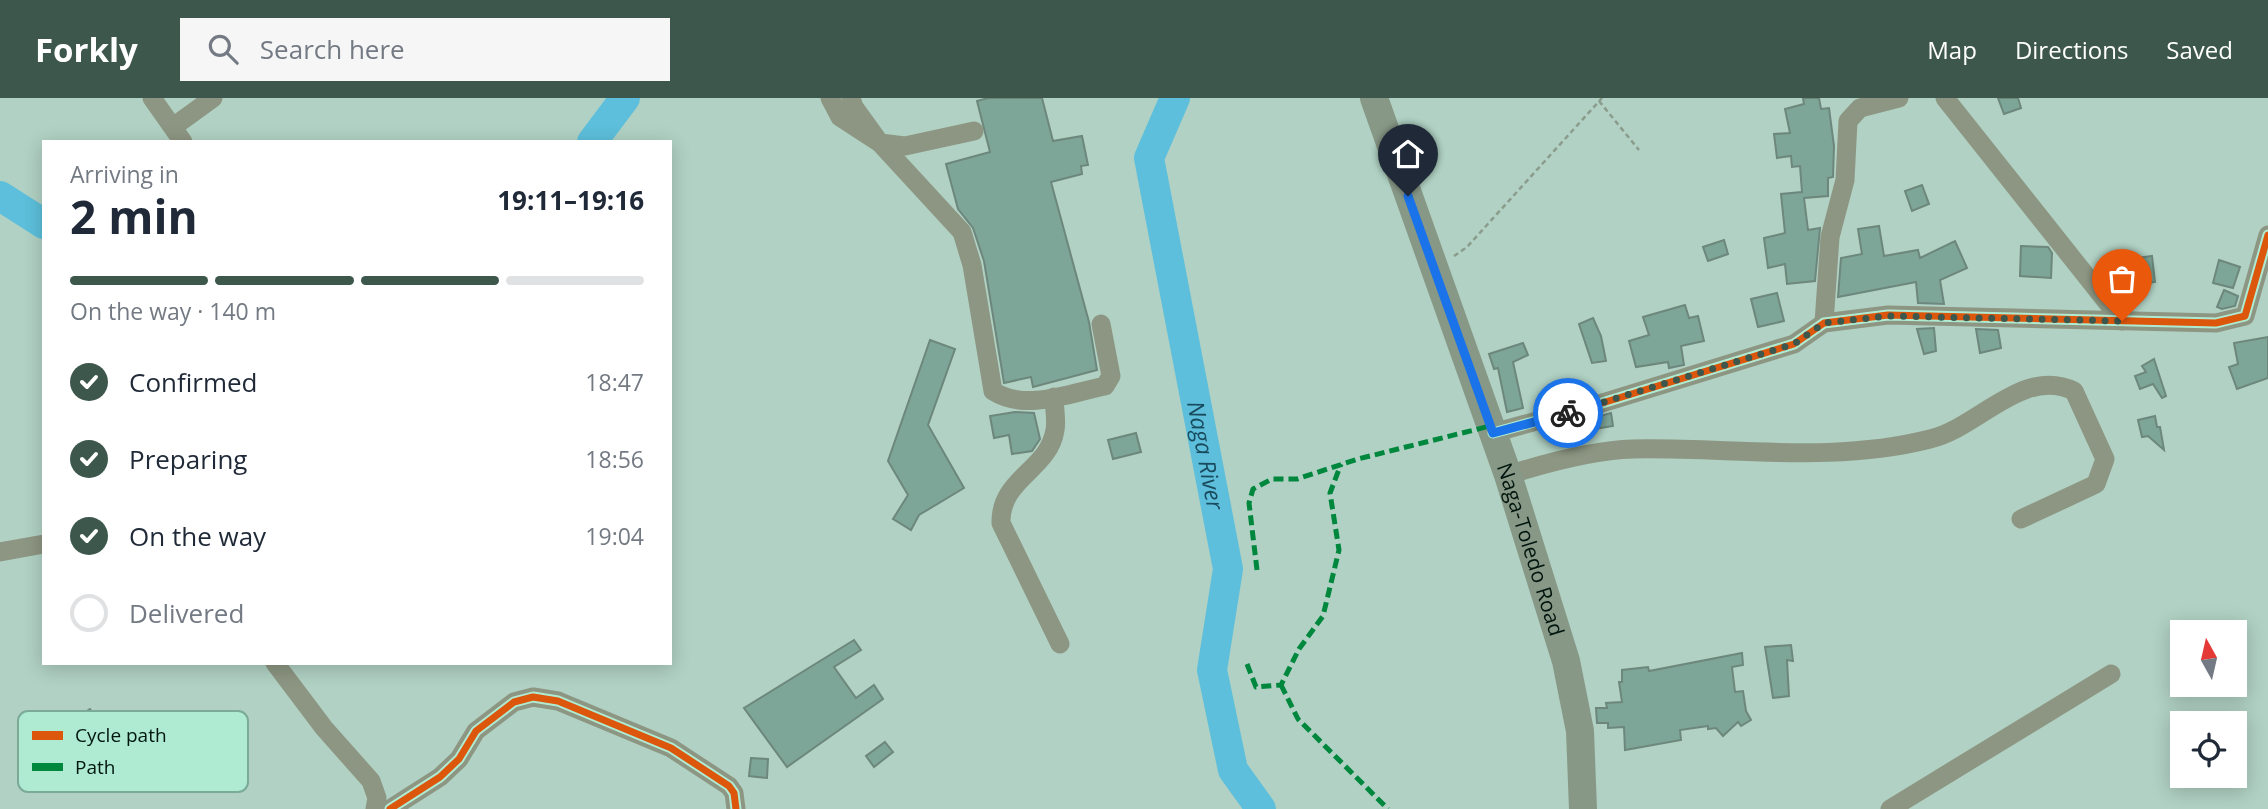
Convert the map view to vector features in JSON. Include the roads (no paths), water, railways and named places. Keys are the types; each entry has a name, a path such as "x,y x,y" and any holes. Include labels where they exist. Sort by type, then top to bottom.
{"highway":[{"name":"Naga-Toledo Road","path":"1374,98 1508,475 1566,661 1580,731 1583,809"}],"street":[{"path":"152,98 178,134 213,98"},
{"path":"830,98 839,117 880,143 905,146 974,131"},
{"path":"851,98 854,107 880,143 962,232 972,265 993,391 1006,399 1020,401 1105,386 1111,376 1101,324"},
{"path":"1824,323 1830,237 1845,180 1848,121 1860,108 1899,98"},
{"path":"1945,98 2122,321"},
{"path":"1493,433 1599,404 1794,344 1824,323 1888,316 2216,323 2245,316 2268,235"},
{"path":"1508,475 1542,464 1630,449 1846,453 1933,439 2022,391 2057,382 2074,391 2105,459 2103,471 2096,484 2021,519"},
{"path":"1054,397 1055,431 1041,460 1011,488 1000,507 1001,523 1060,644"},
{"path":"0,552 42,544"},
{"path":"277,665 324,728 371,781 377,798 375,809"},
{"path":"1890,809 2111,674"},
{"path":"390,809 440,777 459,759 476,731 514,702 533,697 558,701 671,748 729,786 734,793 736,809"}],"waterway":[{"name":"Naga River","path":"594,140 625,98"},
{"name":"Naga River","path":"1175,98 1149,158 1228,569 1212,670 1233,770 1261,809"},
{"name":"Naga River","path":"0,196 42,223"}]}
